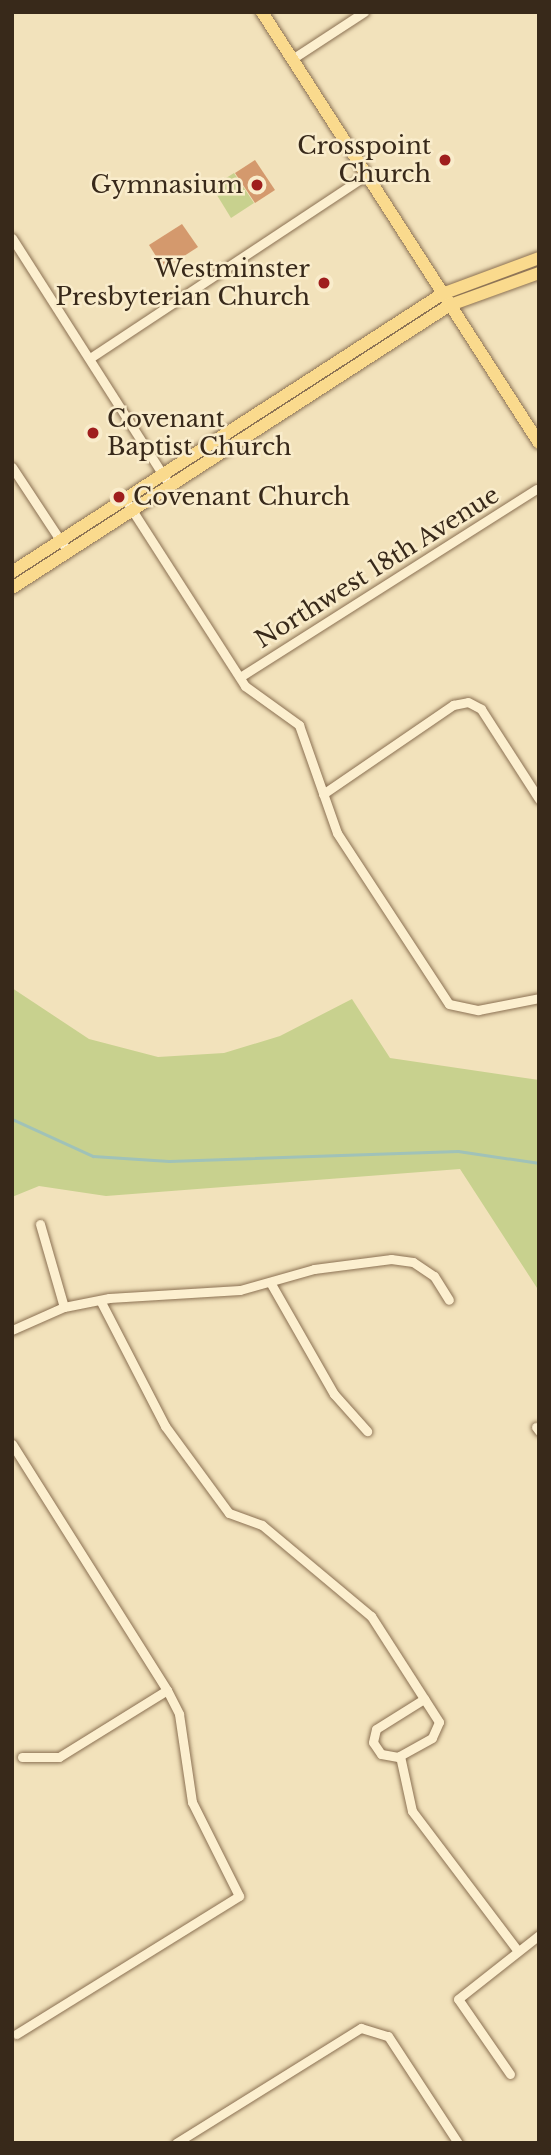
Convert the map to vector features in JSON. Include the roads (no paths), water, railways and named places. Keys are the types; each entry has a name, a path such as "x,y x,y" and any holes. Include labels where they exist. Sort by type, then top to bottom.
{"main road":[{"path":"262,12 539,443"},
{"path":"12,588 170,486 442,294 539,258"},
{"path":"12,572 163,474 450,305 539,273"}],"street":[{"path":"292,59 364,12"},
{"path":"90,358 366,175"},
{"path":"12,238 170,486"},
{"path":"12,467 68,552"},
{"name":"Northwest 18th Avenue","path":"240,677 536,489"},
{"path":"125,499 240,677 299,725 337,833 449,1004 462,1010 539,998"},
{"path":"323,794 453,705 468,702 481,709 539,799"},
{"path":"40,1224 64,1307"},
{"path":"12,1330 64,1307 100,1300 240,1290 314,1269 391,1259 413,1262 434,1276 449,1300"},
{"path":"270,1282 334,1394 367,1431"},
{"path":"100,1300 164,1426 229,1514 262,1525 371,1616 439,1722 432,1738 400,1756 381,1754 373,1742 376,1729 424,1699"},
{"path":"12,1444 167,1690 179,1714 192,1804 239,1896 16,2034"},
{"path":"12,1466 22,1460"},
{"path":"22,1757 59,1757 167,1690"},
{"path":"400,1756 412,1811 517,1950"},
{"path":"510,2074 458,1999 539,1935"},
{"path":"183,2141 353,2031 375,2029 388,2036 458,2143"}],"waterway":[{"path":"12,1119 93,1156 169,1161 458,1151 539,1163"}],"place":[{"name":"Crosspoint Church","path":"445,160"},
{"name":"Gymnasium","path":"257,185"},
{"name":"Westminster Presbyterian Church","path":"324,283"},
{"name":"Covenant Baptist Church","path":"93,433"},
{"name":"Covenant Church","path":"119,497"}]}
